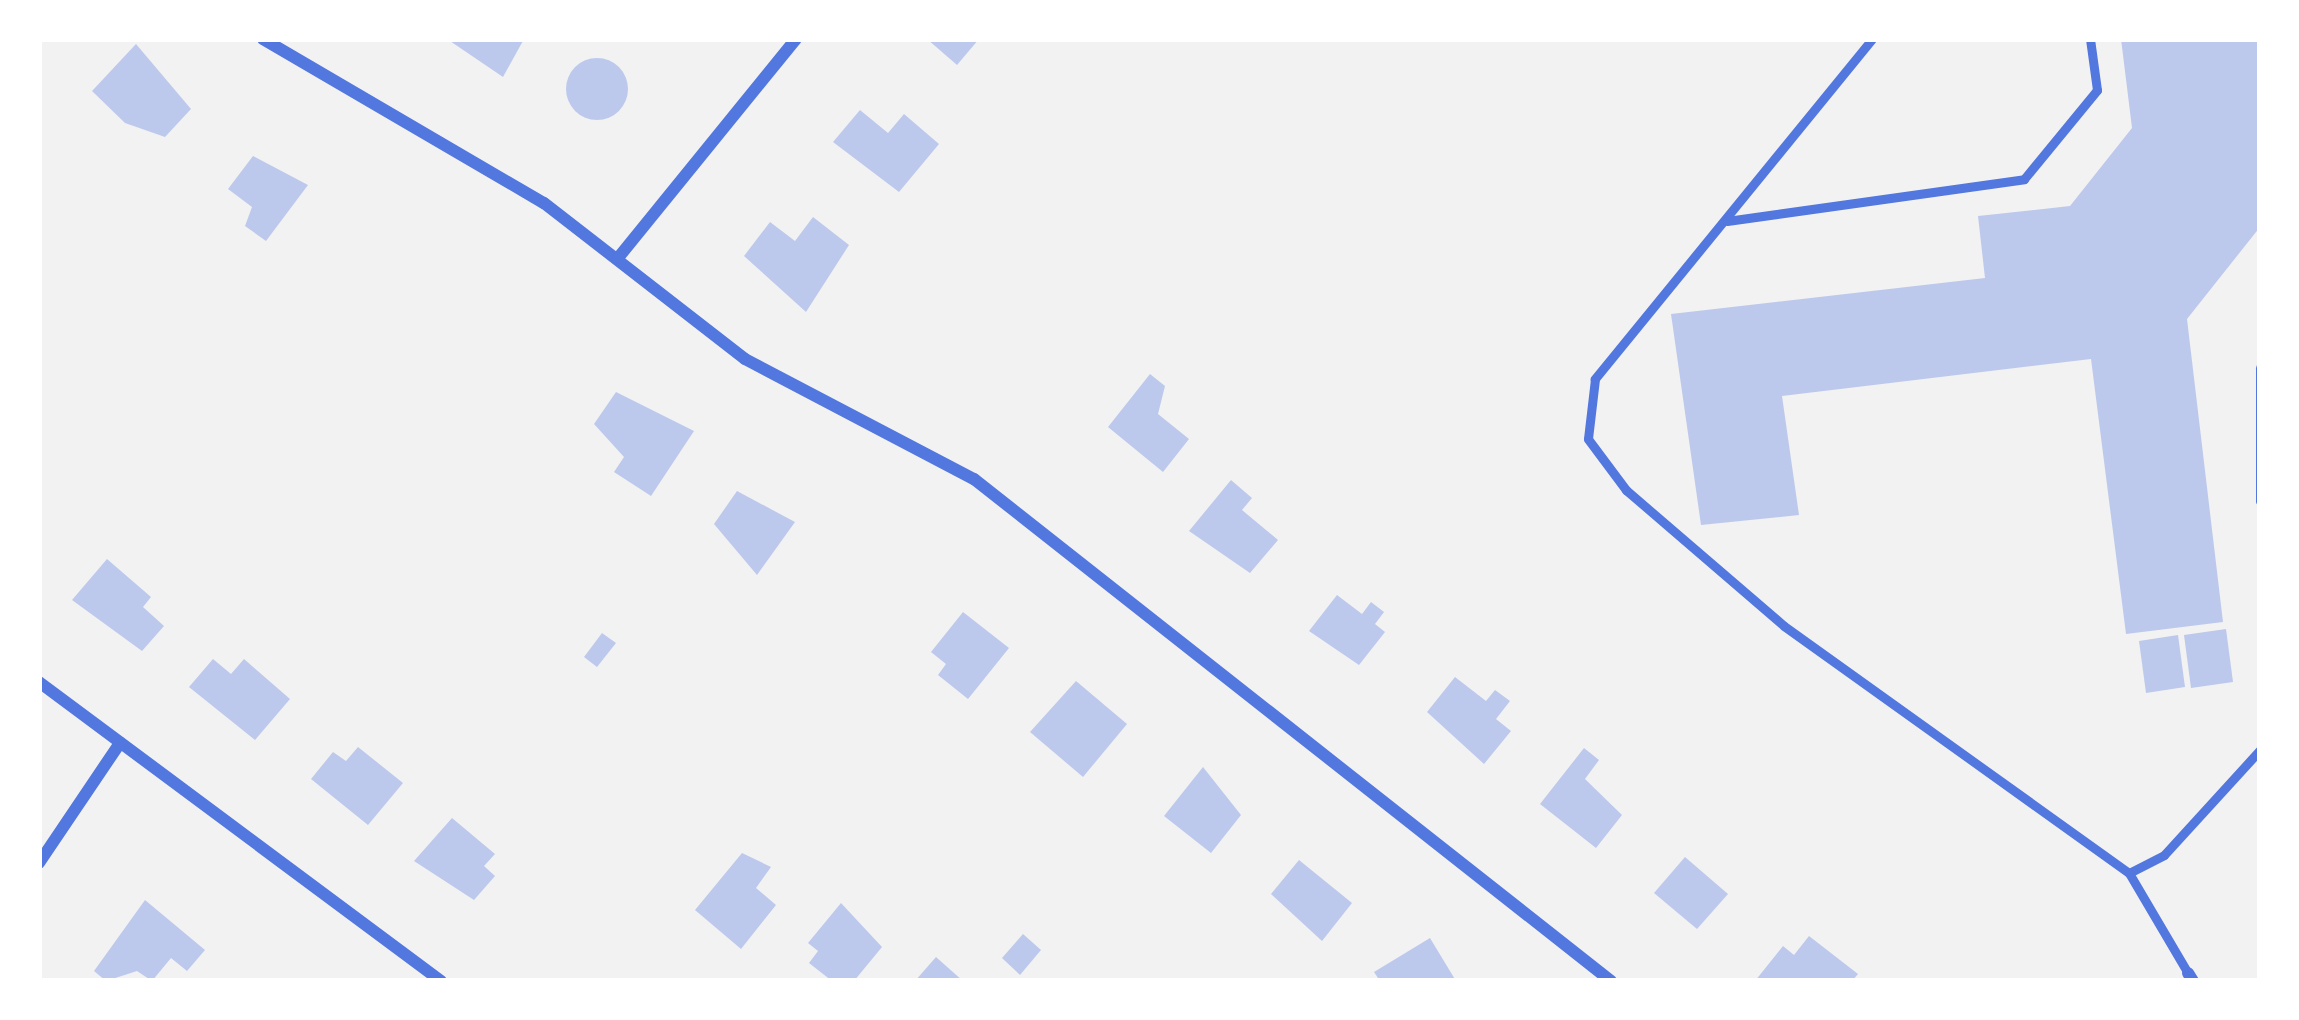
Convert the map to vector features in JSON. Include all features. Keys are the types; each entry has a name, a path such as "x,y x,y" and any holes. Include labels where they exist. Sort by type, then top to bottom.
{"street":[{"path":"262,39 362,106 483,165 618,259 745,358 974,478 1602,978"},
{"path":"618,259 796,39"},
{"path":"39,682 441,981"},
{"path":"39,863 120,743"}],"lane":[{"path":"1872,39 1595,380 1588,440 1627,490 1784,626 2129,873 2190,977"},
{"path":"1727,221 2024,178 2096,90 2090,39"},
{"path":"2260,368 2260,501"},
{"path":"2129,873 2164,855 2260,750"}],"building":[{"path":"447,39 524,39 503,77"},
{"path":"927,39 979,39 957,65"},
{"path":"2121,39 2260,39 2260,227 2187,319 2223,622 2126,634 2091,359 1782,396 1799,515 1701,525 1671,314 1985,278 1978,216 2070,206 2132,128"},
{"path":"136,44 191,109 165,137 125,123 92,91"},
{"path":"597,58 619,67 628,89 619,111 597,120 575,111 566,89 575,67"},
{"path":"860,110 888,133 904,114 939,144 899,192 833,142"},
{"path":"253,156 308,185 266,241 245,226 252,207 228,189"},
{"path":"813,217 849,245 806,312 744,256 770,222 795,241"},
{"path":"1150,374 1165,386 1158,414 1189,439 1163,472 1108,427"},
{"path":"616,392 694,431 651,496 614,472 624,457 594,424"},
{"path":"1231,480 1252,498 1242,510 1278,540 1250,573 1189,531"},
{"path":"737,491 795,522 757,575 714,524"},
{"path":"107,559 151,597 143,607 164,626 142,651 72,600"},
{"path":"1337,595 1362,614 1371,602 1384,612 1375,624 1385,632 1359,665 1309,631"},
{"path":"963,612 1009,648 968,699 938,675 946,664 931,652"},
{"path":"2226,629 2233,682 2191,688 2184,635"},
{"path":"602,633 616,643 597,667 584,657"},
{"path":"2178,635 2185,687 2146,693 2139,641"},
{"path":"213,659 231,674 244,659 290,699 255,740 189,687"},
{"path":"1455,677 1486,701 1495,690 1510,701 1496,719 1511,731 1484,764 1427,712"},
{"path":"1076,681 1127,724 1083,777 1030,732"},
{"path":"358,747 403,783 368,825 311,779 333,752 346,761"},
{"path":"1584,748 1599,760 1585,779 1622,815 1596,848 1540,804"},
{"path":"1203,767 1241,815 1211,853 1164,816"},
{"path":"452,818 495,854 484,866 495,876 474,900 414,861"},
{"path":"742,853 771,867 756,888 776,905 741,949 695,910"},
{"path":"1685,857 1728,894 1697,929 1654,893"},
{"path":"1299,860 1352,903 1322,941 1271,894"},
{"path":"145,900 205,950 187,971 171,958 152,981 137,971 106,981 94,971"},
{"path":"841,903 882,947 854,981 832,981 809,963 818,951 808,943"},
{"path":"1023,934 1041,950 1020,975 1002,958"},
{"path":"1809,936 1858,974 1852,981 1755,981 1783,946 1794,955"},
{"path":"1430,938 1456,981 1380,981 1374,972"},
{"path":"936,957 963,981 915,981"}]}
